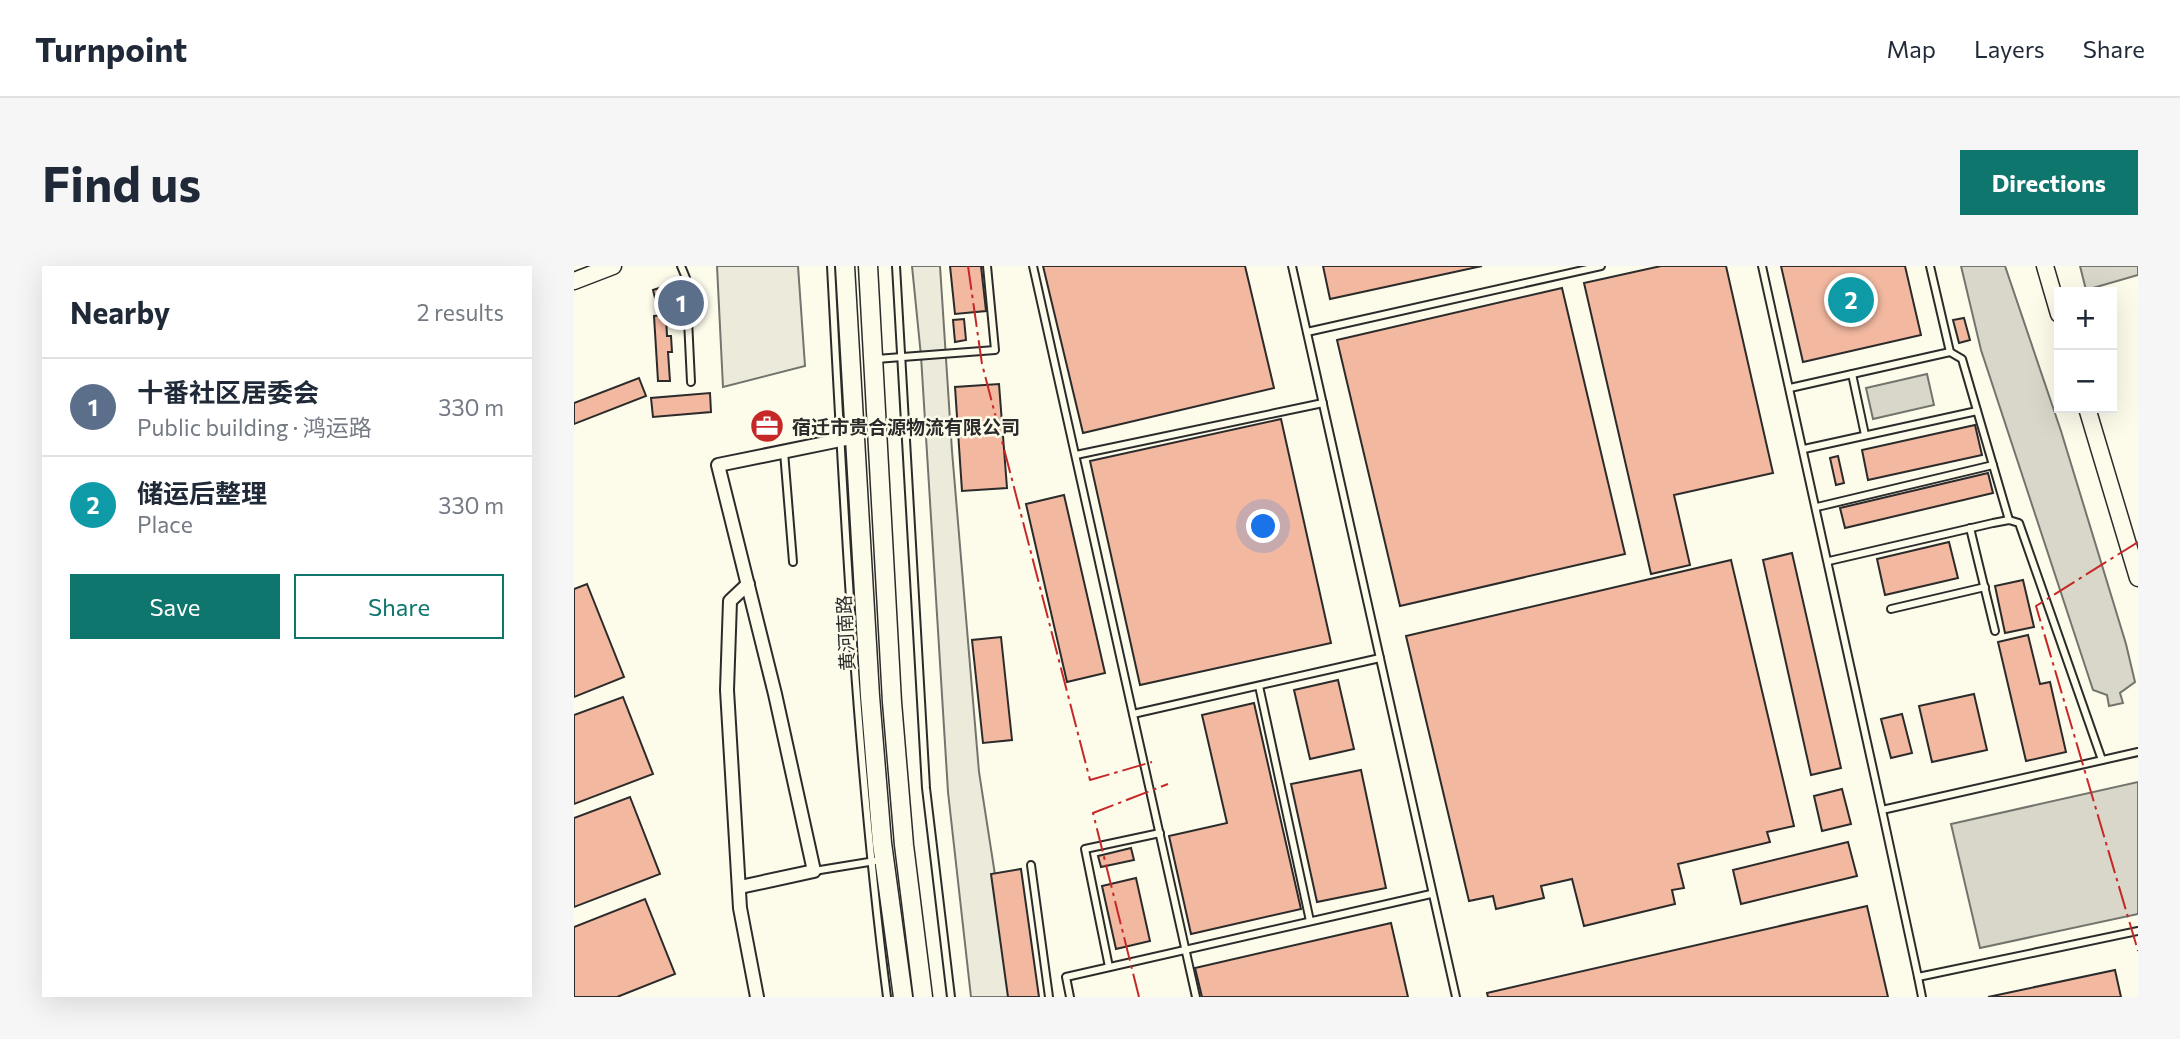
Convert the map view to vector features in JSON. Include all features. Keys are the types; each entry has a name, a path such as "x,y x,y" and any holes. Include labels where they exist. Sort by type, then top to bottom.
{"main road":[{"name":"黄河南路","path":"845,266 848,439 870,696 878,861 903,997"},
{"path":"869,266 891,702 904,845 923,997"}],"street":[{"path":"574,281 612,266"},
{"path":"2045,266 2054,297"},
{"path":"2088,413 2138,578"},
{"path":"740,887 814,871 718,465 848,439"},
{"path":"748,584 730,601 727,690 740,908 757,997"}],"lane":[{"path":"681,266 686,278 691,382"},
{"path":"831,266 848,439"},
{"path":"897,266 926,789 951,997"},
{"path":"874,359 995,350 987,266"},
{"path":"1033,266 1196,997"},
{"path":"1292,266 1456,997"},
{"path":"1307,332 1601,266"},
{"path":"1762,266 1829,561 1922,997"},
{"path":"1930,266 1950,352"},
{"path":"1790,388 1950,352 1962,359 2009,520"},
{"path":"1852,374 1865,436"},
{"path":"1076,455 1323,403"},
{"path":"1804,449 1977,411"},
{"path":"784,452 793,562"},
{"path":"1817,507 1993,465"},
{"path":"1829,561 2009,520 2021,524 2102,760"},
{"path":"1970,528 1995,631"},
{"path":"1891,609 1984,587"},
{"path":"1133,714 1380,658"},
{"path":"1259,686 1310,921"},
{"path":"1882,810 2138,752"},
{"path":"1109,967 1085,849 1160,833"},
{"path":"814,871 878,861 887,997"},
{"path":"1031,865 1049,997"},
{"path":"1070,997 1066,977 1431,894"},
{"path":"1918,978 2138,932"}],"shaded area":[{"path":"717,266 798,266 805,366 723,387"},
{"path":"912,266 940,266 952,451 979,772 1014,997 971,997 948,792 921,356"},
{"path":"1961,266 2005,266 2061,431 2126,644 2135,682 2120,693 2123,703 2109,706 2107,695 2093,690 1981,350"},
{"path":"2080,266 2138,266 2138,275 2096,287 2085,287"},
{"path":"1927,374 1934,405 1873,419 1866,388"},
{"path":"2138,782 2138,914 1980,948 1951,824"}],"building":[{"path":"950,266 981,266 986,311 955,314"},
{"path":"1043,266 1245,266 1274,388 1083,433"},
{"path":"1323,266 1482,266 1330,299"},
{"path":"1661,266 1726,266 1773,473 1674,495 1690,565 1651,574 1584,283"},
{"path":"1781,266 1905,266 1921,335 1803,362"},
{"path":"675,283 679,294 656,302 653,290"},
{"path":"1562,288 1625,554 1400,606 1337,340"},
{"path":"666,315 667,336 671,336 672,352 668,352 670,381 658,381 654,316"},
{"path":"1964,318 1970,340 1959,343 1953,320"},
{"path":"964,319 966,340 955,342 953,320"},
{"path":"639,378 646,396 574,424 574,403"},
{"path":"999,384 1007,488 962,491 955,387"},
{"path":"710,393 711,412 653,417 651,398"},
{"path":"1281,419 1331,643 1140,685 1090,461"},
{"path":"1975,425 1982,455 1868,480 1862,450"},
{"path":"1838,456 1844,483 1836,485 1830,458"},
{"path":"1988,473 1993,493 1845,528 1840,508"},
{"path":"1064,495 1105,673 1067,682 1026,504"},
{"path":"1949,542 1958,578 1885,595 1877,559"},
{"path":"1792,553 1841,768 1811,775 1763,560"},
{"path":"1731,560 1794,826 1767,832 1770,842 1678,864 1684,888 1672,890 1675,904 1584,926 1572,879 1541,886 1544,898 1496,909 1493,896 1469,901 1406,636"},
{"path":"2023,580 2034,627 2005,633 1995,586"},
{"path":"587,584 624,677 574,697 574,589"},
{"path":"2028,635 2040,684 2050,682 2066,752 2026,761 1998,642"},
{"path":"1001,637 1012,740 983,743 972,640"},
{"path":"1338,680 1354,749 1310,759 1294,690"},
{"path":"1974,694 1987,750 1932,762 1919,706"},
{"path":"623,697 653,774 574,804 574,715"},
{"path":"1254,703 1301,909 1191,934 1169,836 1227,823 1202,715"},
{"path":"1902,714 1912,753 1891,758 1881,719"},
{"path":"1361,770 1386,888 1317,902 1291,784"},
{"path":"1842,789 1851,824 1822,831 1814,796"},
{"path":"630,797 660,874 574,907 574,818"},
{"path":"1848,842 1857,876 1741,904 1733,870"},
{"path":"1131,848 1134,860 1101,867 1098,856"},
{"path":"1021,869 1039,997 1008,997 991,874"},
{"path":"1136,878 1150,941 1116,949 1102,886"},
{"path":"645,899 675,974 617,997 574,997 574,927"},
{"path":"1867,906 1888,997 1488,997 1487,993"},
{"path":"1391,923 1408,997 1202,997 1195,968"},
{"path":"2115,970 2121,997 1988,997"}],"power":[{"path":"968,266 982,364 1090,780 1152,762"},
{"path":"2138,542 2036,606 2138,951"},
{"path":"1139,997 1093,813 1168,784"}],"place":[{"name":"储运后整理","path":"1851,300"},
{"name":"十番社区居委会","path":"681,303"},
{"name":"宿迁市贵合源物流有限公司","path":"767,426"}]}
